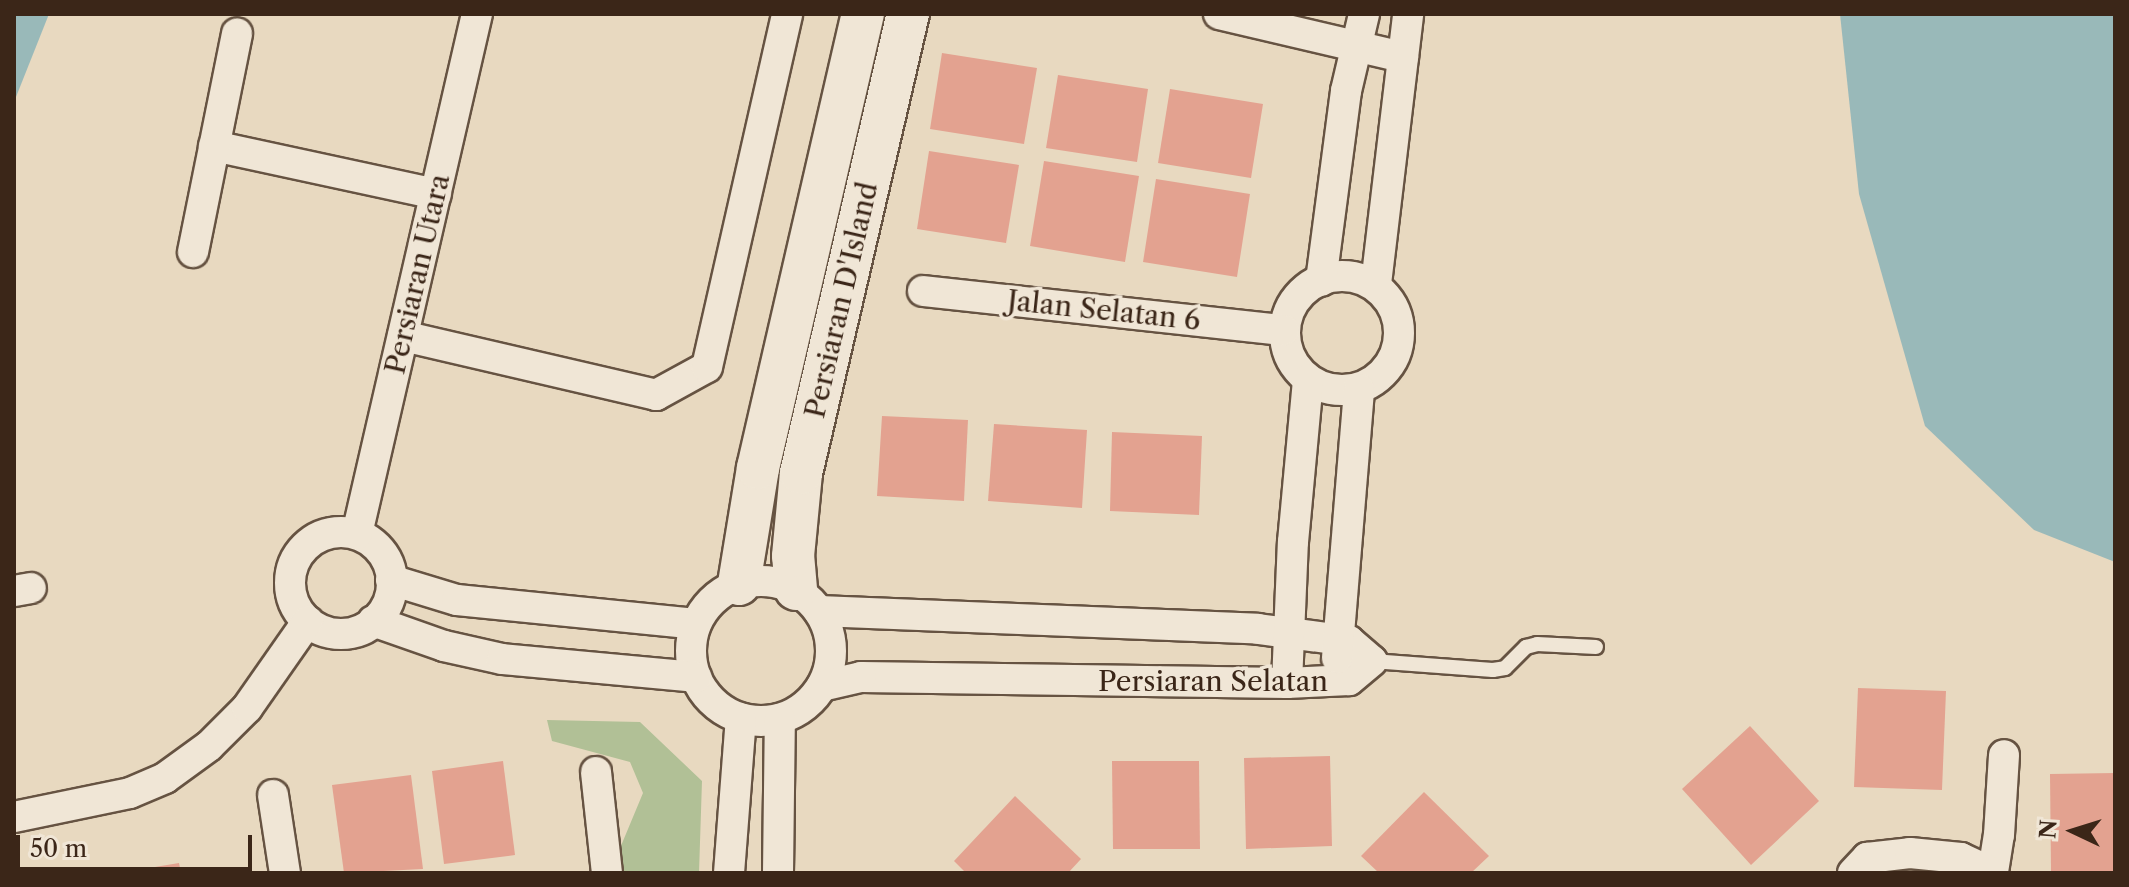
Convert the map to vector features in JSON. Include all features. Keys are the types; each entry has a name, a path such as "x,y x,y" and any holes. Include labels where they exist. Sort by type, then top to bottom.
{"street":[{"name":"Persiaran Utara","path":"357,534 477,14"},
{"path":"403,336 656,395 707,367 787,14"},
{"name":"Persiaran D'Island","path":"739,584 758,468 863,14"},
{"name":"Persiaran D'Island","path":"808,600 793,556 801,473 908,14"},
{"path":"1219,14 1403,57"},
{"path":"1321,281 1346,91 1364,14"},
{"path":"1376,284 1408,14"},
{"path":"193,252 237,33"},
{"path":"214,146 436,194"},
{"path":"1332,276 1352,276 1376,284 1395,310 1400,329 1398,349 1389,366 1376,380 1359,389 1341,392 1308,380 1295,367 1287,349 1284,330 1289,311 1299,295 1321,281 1332,276"},
{"name":"Jalan Selatan 6","path":"923,291 1284,330"},
{"path":"1287,683 1293,542 1308,380"},
{"path":"1336,680 1359,389"},
{"path":"340,531 357,534 372,542 383,554 391,580 388,603 373,621 352,633 336,634 308,621 297,608 291,591 291,574 297,557 308,544 323,535 340,531"},
{"path":"391,580 457,600 696,624"},
{"path":"768,580 808,600 828,628 831,648 822,686 796,712 780,719 741,718 722,709 707,696 696,677 691,651 696,624 707,606 739,584 768,580"},
{"name":"Persiaran Selatan","path":"808,600 1289,633 1349,641 1372,661 1349,680 1287,683 861,677 822,686"},
{"path":"14,817 130,793 165,778 209,746 247,708 308,621"},
{"path":"373,621 444,646 502,659 696,677"},
{"path":"729,873 741,718"},
{"path":"778,873 780,719"},
{"path":"1853,873 1867,858 1910,853 1961,858 1993,872 2004,755"},
{"path":"596,772 607,873"},
{"path":"273,795 285,873"}],"lane":[{"path":"1372,661 1493,670 1505,668 1526,647 1537,644 1596,647"}],"green space":[{"path":"547,720 640,722 702,781 699,873 621,873 618,853 643,793 630,762 552,741"}],"water":[{"path":"14,14 49,14 14,102"},
{"path":"1840,14 2115,14 2115,562 2034,530 1925,426 1859,194"}],"building":[{"path":"942,53 1037,68 1024,144 930,129"},
{"path":"1058,75 1148,89 1137,162 1046,148"},
{"path":"1170,89 1263,104 1251,178 1158,163"},
{"path":"929,151 1019,165 1006,243 917,229"},
{"path":"1044,161 1139,176 1125,262 1030,246"},
{"path":"1156,179 1250,194 1237,277 1143,262"},
{"path":"882,416 968,420 964,501 877,496"},
{"path":"994,424 1087,430 1082,508 988,501"},
{"path":"1112,432 1202,436 1199,515 1110,511"},
{"path":"1858,688 1946,691 1942,790 1854,787"},
{"path":"1750,726 1819,801 1751,865 1682,789"},
{"path":"1330,756 1332,846 1246,849 1244,758"},
{"path":"503,761 515,855 444,864 432,771"},
{"path":"1112,761 1199,761 1200,849 1113,849"},
{"path":"2115,773 2115,873 2051,873 2050,774"},
{"path":"411,775 423,869 344,873 332,785"},
{"path":"1424,792 1489,856 1471,873 1379,873 1361,856"},
{"path":"1015,796 1081,859 1068,873 966,873 954,861"},
{"path":"179,863 181,873 131,873 131,871"}]}
